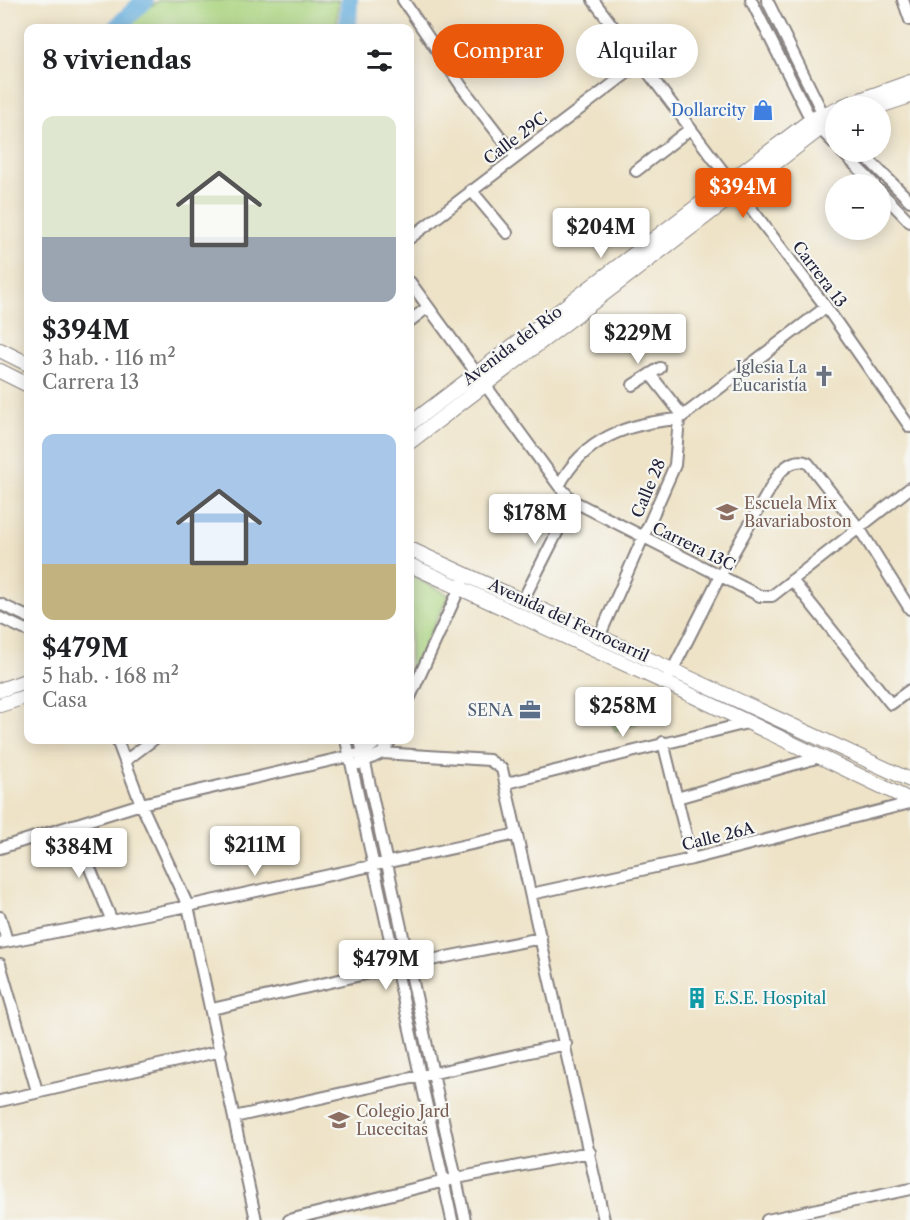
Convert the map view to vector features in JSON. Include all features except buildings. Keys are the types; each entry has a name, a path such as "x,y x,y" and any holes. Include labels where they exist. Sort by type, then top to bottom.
{"main road":[{"path":"871,96 910,82"},
{"path":"891,102 910,96"},
{"name":"Avenida del Río","path":"414,439 482,380 730,180 825,123"},
{"name":"Avenida del Río","path":"414,422 482,380 739,191 825,123"},
{"path":"0,350 24,362"},
{"path":"0,371 24,383"},
{"name":"Avenida del Ferrocarril","path":"414,551 910,780"},
{"name":"Avenida del Ferrocarril","path":"414,567 666,683 910,802"},
{"path":"0,690 24,682"},
{"path":"0,705 24,697"}],"street":[{"path":"402,0 462,87 515,156"},
{"name":"Carrera 13","path":"593,0 611,24"},
{"path":"751,0 825,116"},
{"path":"767,0 825,115"},
{"path":"903,0 910,20"},
{"name":"Calle 29C","path":"414,235 619,78"},
{"name":"Carrera 13","path":"651,78 826,307 910,426"},
{"path":"636,171 690,129"},
{"path":"852,162 864,174"},
{"path":"871,162 910,201"},
{"path":"471,190 507,233"},
{"path":"891,202 910,222"},
{"name":"Carrera 13C","path":"414,288 559,486 573,501 760,596 772,596 792,580"},
{"path":"414,318 428,307"},
{"path":"559,486 566,472 594,443 611,433 646,422 681,417 826,307"},
{"path":"633,385 655,371 681,417"},
{"name":"Calle 28","path":"600,636 675,465 681,417"},
{"path":"666,683 720,576 778,475 794,462 802,460 808,463 859,528 910,609"},
{"path":"910,488 792,580 891,704 910,690"},
{"path":"522,602 573,501"},
{"path":"414,688 466,575"},
{"path":"0,604 24,615"},
{"path":"0,618 24,629"},
{"path":"507,783 663,742 747,723"},
{"path":"663,742 692,859"},
{"path":"119,744 141,804 188,906 256,1220"},
{"path":"125,761 148,744"},
{"path":"347,744 409,965 465,1220"},
{"path":"361,744 396,967 452,1220"},
{"path":"364,758 376,744"},
{"path":"382,753 388,744"},
{"path":"0,848 141,804 382,753 489,760 502,769 507,783 604,1220"},
{"path":"677,798 820,757"},
{"name":"Calle 26A","path":"531,894 692,859 910,802"},
{"path":"72,825 112,921"},
{"path":"0,917 3,942 188,906 517,834"},
{"path":"212,1009 396,967 541,938"},
{"path":"0,964 37,1090"},
{"path":"234,1118 432,1072 566,1044"},
{"path":"0,1101 37,1090 221,1051"},
{"path":"289,1220 457,1178 590,1152"},
{"path":"767,1220 910,1189"}],"green space":[{"path":"160,0 338,0 337,24 132,24 149,7"},
{"path":"414,577 449,595 414,666"},
{"path":"625,683 638,723 615,731 601,691"}],"waterway":[{"path":"120,24 145,0"},
{"path":"348,24 349,0"}],"place":[{"name":"Dollarcity","path":"763,110"},
{"name":"Iglesia La Eucaristía","path":"824,376"},
{"name":"Escuela Mix Bavariaboston","path":"727,512"},
{"name":"SENA","path":"530,710"},
{"name":"E.S.E. Hospital","path":"697,998"},
{"name":"Colegio Jard Lucecitas","path":"339,1120"}]}
